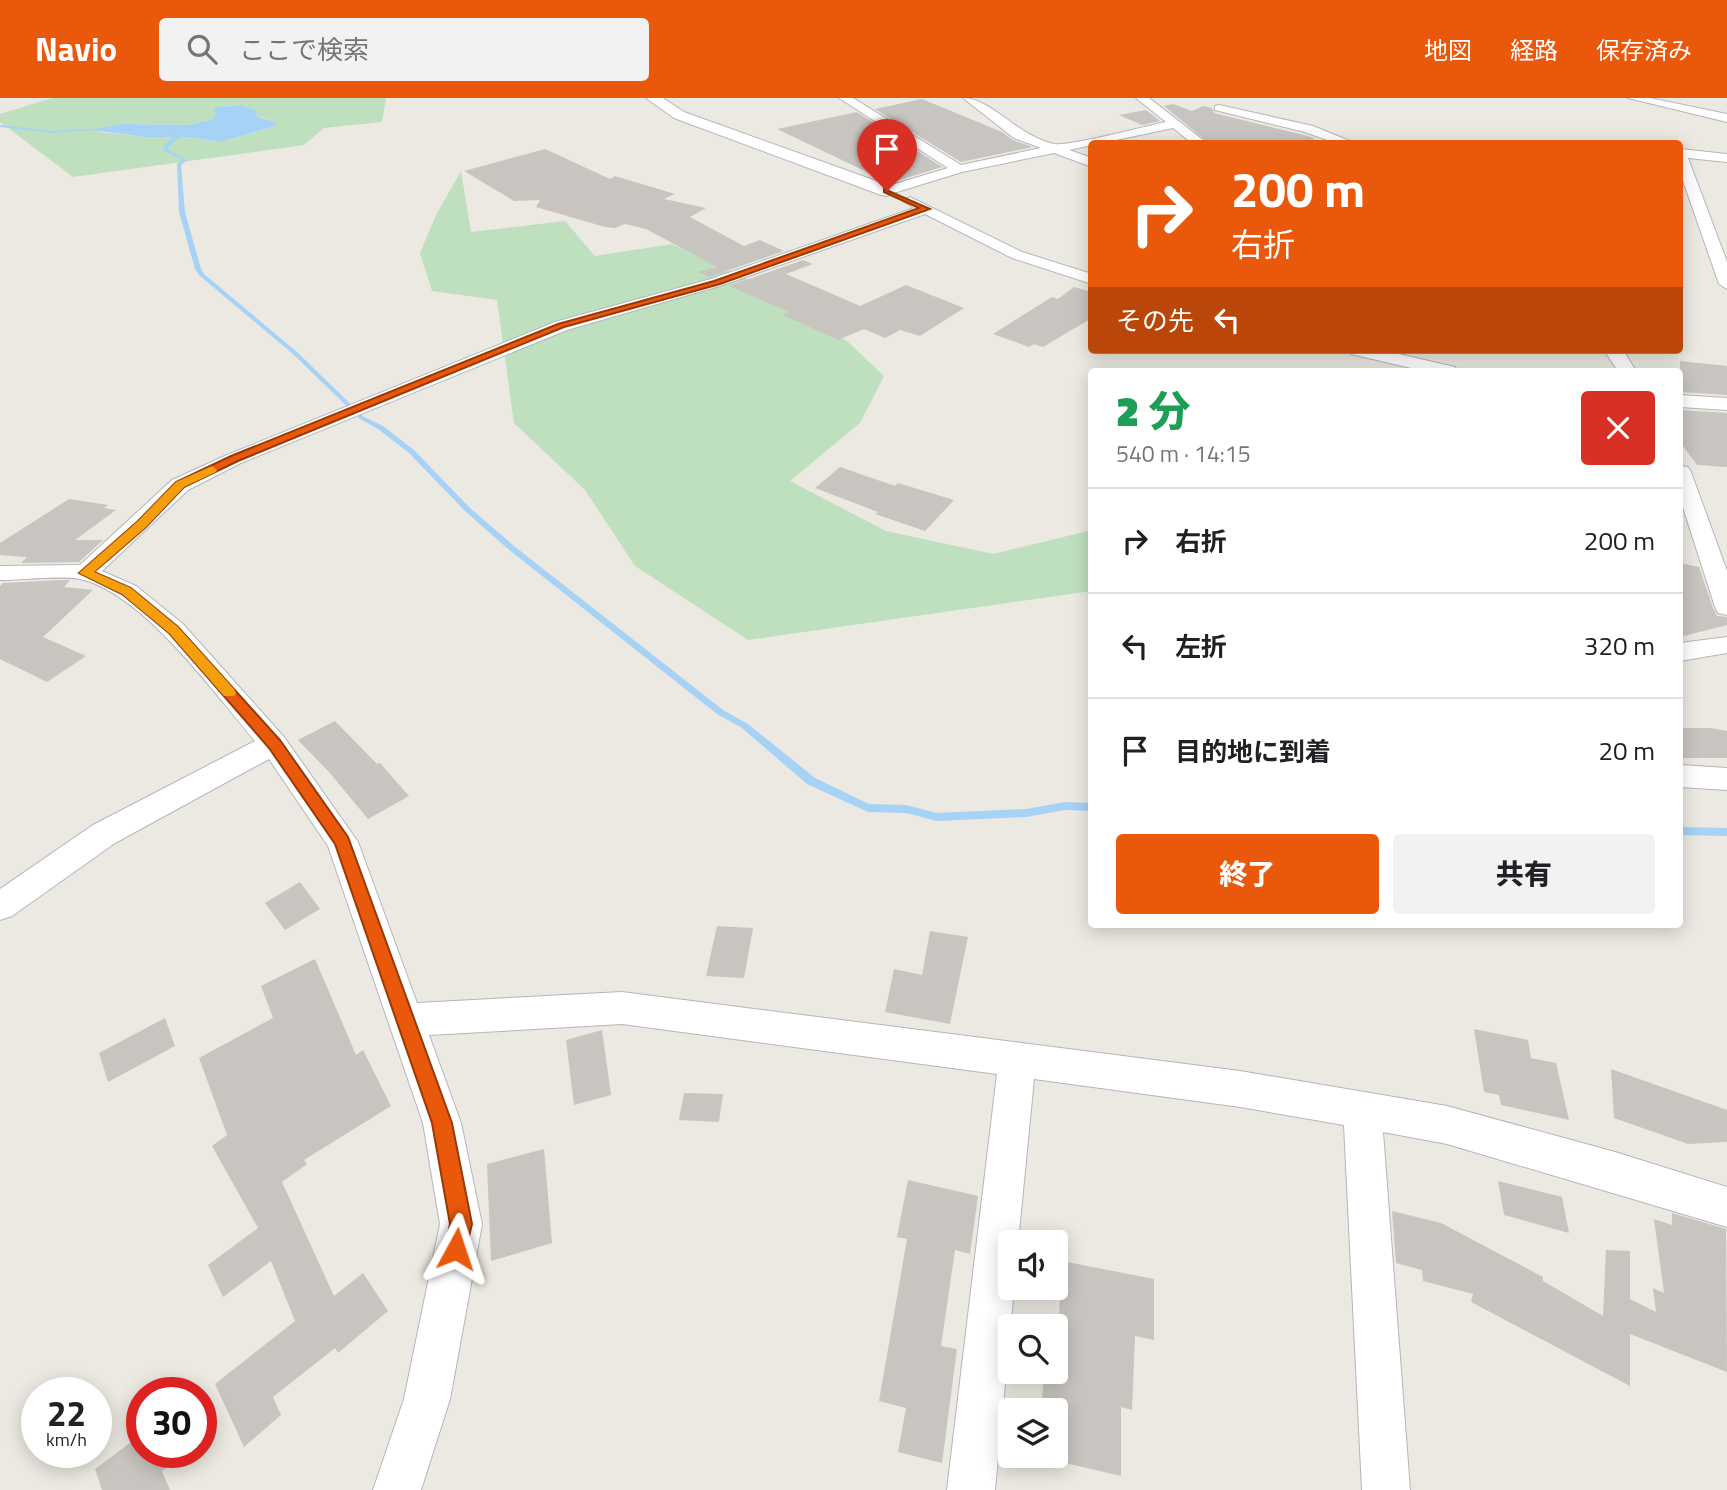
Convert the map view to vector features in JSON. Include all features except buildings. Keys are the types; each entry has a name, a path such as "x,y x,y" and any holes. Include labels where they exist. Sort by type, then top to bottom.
{"street":[{"path":"653,98 679,115 887,191 1017,256 1088,278"},
{"path":"845,98 959,169"},
{"path":"968,98 1018,135 1088,162"},
{"path":"1142,98 1197,140"},
{"path":"1245,98 1213,110 1309,129 1340,140"},
{"path":"1634,98 1680,115 1727,118"},
{"path":"1091,140 1174,120"},
{"path":"887,191 959,169 1088,141"},
{"path":"1683,153 1727,158"},
{"path":"1683,161 1727,284"},
{"path":"85,573 141,524 180,485 234,459 561,326 717,282 926,209"},
{"path":"1683,209 1703,212"},
{"path":"1374,354 1435,368"},
{"path":"1683,401 1727,404"},
{"path":"1683,479 1727,607"},
{"path":"0,573 85,573 127,591 174,630 274,744 342,842 442,1123 461,1224 426,1399 397,1490"},
{"path":"1683,652 1727,645"},
{"path":"0,905 104,834 274,744"},
{"path":"1683,776 1727,779"},
{"path":"407,1020 622,1008 1240,1089 1447,1125 1615,1171 1727,1207"},
{"path":"971,1490 1017,1061"},
{"path":"1362,1111 1385,1490"}],"green space":[{"path":"52,98 386,98 382,122 324,128 304,145 73,177 0,122 0,114","holes":["242,105 258,111 256,116 267,119 274,127 220,142 188,137 144,137 99,132 120,124 188,125 213,119 216,113 214,111 224,106"]},
{"path":"461,171 471,232 565,221 595,256 672,244 764,287 848,342 884,376 860,423 790,481 886,531 993,554 1088,531 1088,592 748,640 635,566 585,490 514,423 497,300 432,291 420,253 436,215"}],"water":[{"path":"242,105 258,111 256,116 276,123 276,126 220,142 188,137 144,137 92,130 120,124 188,125 213,119 216,113 213,111 218,107"}],"waterway":[{"path":"0,126 51,132 106,129"},
{"path":"171,131 180,135 167,145 165,150 185,160 179,164 182,212 202,275 295,353 362,418 397,438 412,451 482,523 720,712 745,726 811,781 868,808 906,809 937,817 1026,813 1065,806 1088,807"},
{"path":"1683,831 1727,832"}],"slow traffic":[{"path":"212,470 180,485 141,524 85,573 127,591 174,630 229,693"}],"route":[{"path":"456,1249 461,1224 442,1123 342,842 274,744 174,630 127,591 85,573 141,524 180,485 234,459 561,326 717,282 926,209 887,191"}]}
